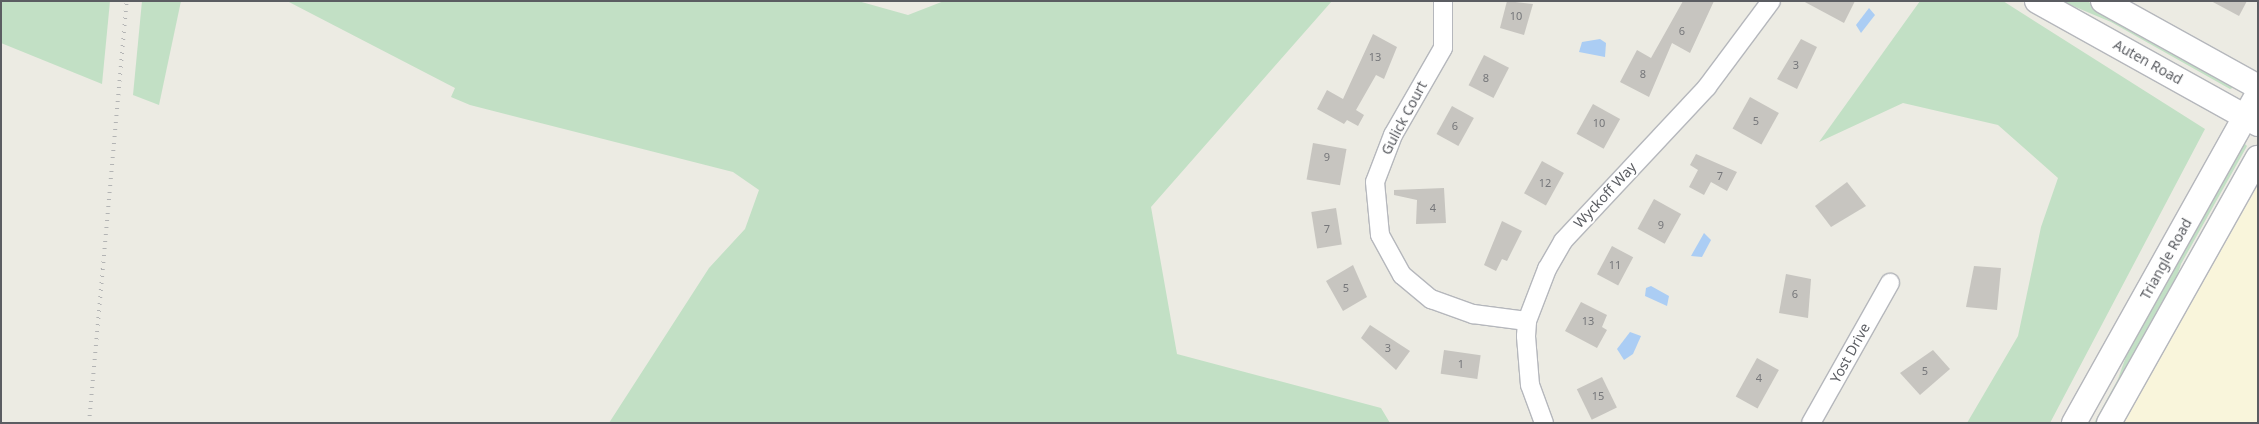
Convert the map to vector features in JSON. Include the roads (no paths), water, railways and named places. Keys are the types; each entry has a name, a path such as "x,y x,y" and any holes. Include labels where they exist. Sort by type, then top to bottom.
{"street":[{"name":"Gulick Court","path":"1443,1 1443,48 1393,135 1376,182 1380,235 1402,275 1431,299 1473,314 1527,321"},
{"name":"Wyckoff Way","path":"1544,423 1530,385 1527,321 1563,241 1707,87 1771,1"},
{"name":"Auten Road","path":"2038,1 2252,120"},
{"path":"2103,1 2258,87"},
{"name":"Triangle Road","path":"2074,423 2252,120 2258,94"},
{"path":"2109,423 2258,158"},
{"name":"Yost Drive","path":"1811,423 1890,283"}],"water":[{"path":"1869,8 1875,15 1861,33 1856,25"},
{"path":"1600,39 1606,43 1605,57 1579,52 1582,42"},
{"path":"1704,233 1711,240 1702,257 1691,256"},
{"path":"1651,286 1669,296 1667,306 1645,296 1646,288"},
{"path":"1630,332 1641,336 1633,354 1624,360 1617,349"}],"railway":[{"path":"89,423 127,1"}]}
